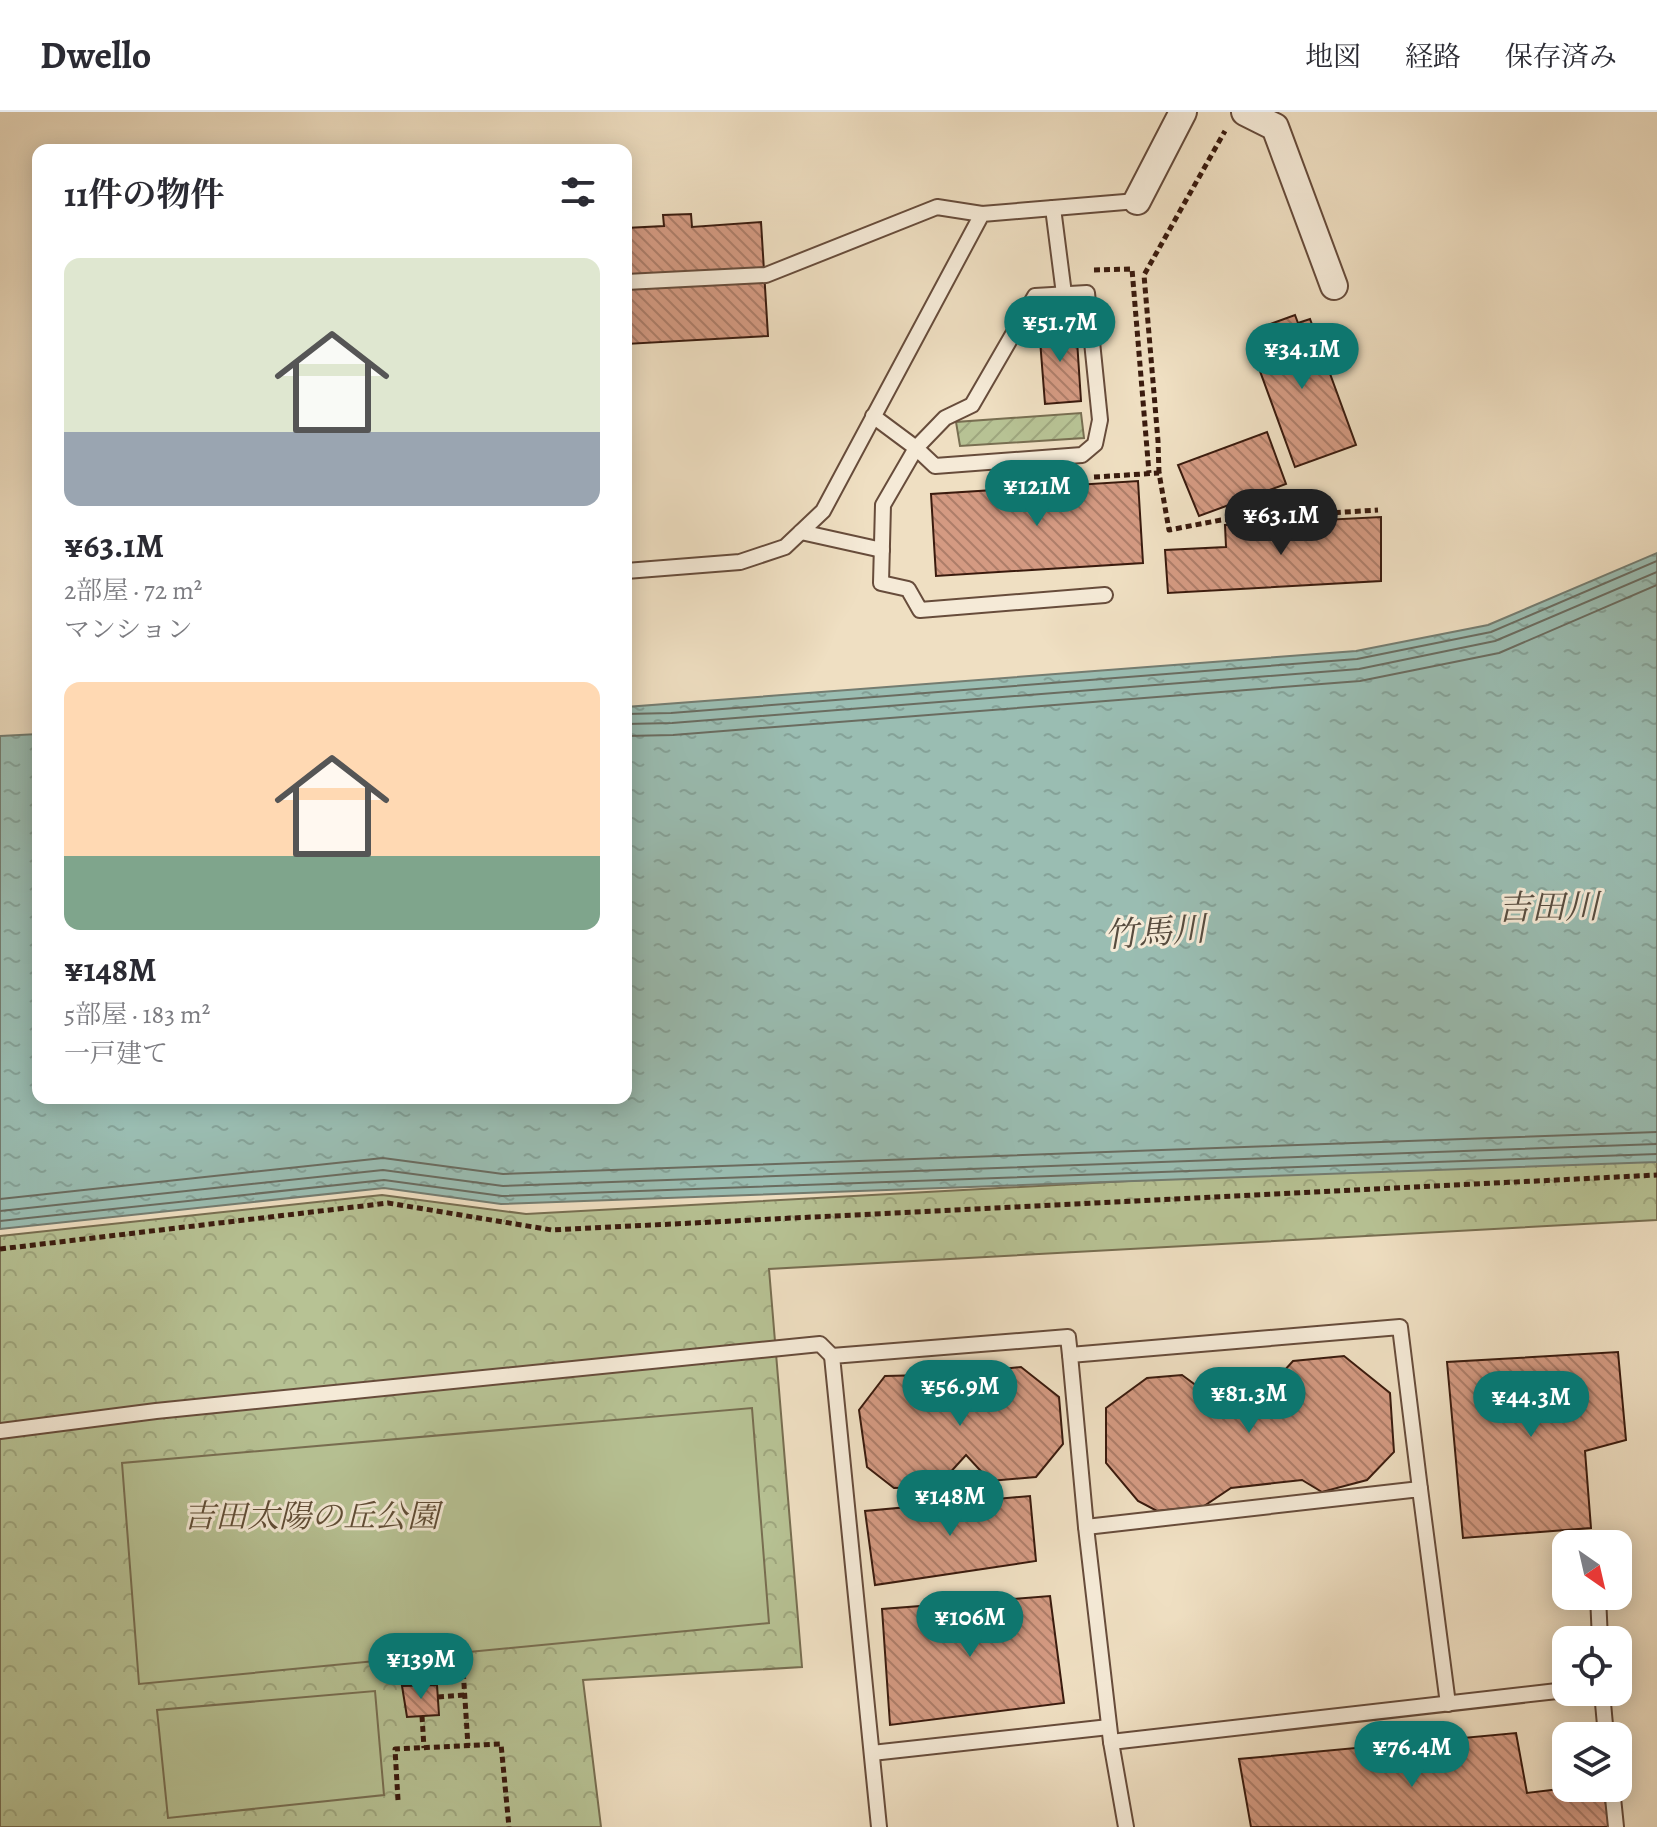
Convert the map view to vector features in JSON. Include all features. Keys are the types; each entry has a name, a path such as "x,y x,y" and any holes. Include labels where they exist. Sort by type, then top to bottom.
{"street":[{"path":"1137,201 1183,112"},
{"path":"1237,118 1275,127 1334,286"}],"lane":[{"path":"632,282 766,275 937,207 982,214 1137,201"},
{"path":"1053,208 1064,294"},
{"path":"632,571 740,562 785,547 823,511 982,214"},
{"path":"873,416 916,448 935,466 1082,455 1095,444 1100,420 1087,293 1035,296 972,405 945,418 916,448 883,505 881,583 908,589 920,610 1105,595"},
{"path":"801,532 882,550"},
{"path":"1070,1355 1400,1327 1448,1704"},
{"path":"832,1356 1068,1337 1110,1735 1126,1827"},
{"path":"0,1431 156,1411 820,1344 832,1356 879,1827"},
{"path":"1086,1527 1420,1489"},
{"path":"872,1753 1110,1735 1552,1692"},
{"path":"1613,1802 1616,1827"}],"path":[{"path":"1237,118 1144,275 1159,473 1169,530 1221,520 1378,510"},
{"path":"1061,270 1132,269 1149,473"},
{"path":"1092,477 1159,473"},
{"path":"0,1249 388,1203 552,1230 1657,1175"},
{"path":"462,1653 468,1746"},
{"path":"438,1697 465,1695"},
{"path":"422,1716 424,1748"},
{"path":"398,1800 395,1749 501,1744 509,1827"}],"green space":[{"path":"1081,413 1084,438 960,446 956,422"},
{"name":"吉田太陽の丘公園","path":"1657,1152 1657,1220 769,1269 802,1667 583,1680 601,1827 0,1827 0,1236 382,1195 526,1214"},
{"path":"752,1408 769,1623 139,1684 122,1463"},
{"path":"375,1691 384,1795 168,1818 157,1710"}],"water":[{"path":"1657,553 1657,1162 501,1204 384,1188 0,1229 0,736 32,734 32,1104 632,1104 632,707 1356,651 1488,625"}],"building":[{"path":"691,214 692,227 761,222 768,336 632,344 632,228 664,226 663,215"},
{"path":"1295,315 1298,323 1310,319 1356,445 1295,467 1249,341 1268,334 1265,326"},
{"path":"1076,325 1081,401 1045,404 1039,327"},
{"path":"1267,432 1286,484 1199,516 1178,465"},
{"path":"1138,481 1143,563 936,576 931,494"},
{"path":"1381,517 1381,581 1168,593 1165,550 1226,547 1225,525"},
{"path":"1618,1352 1626,1440 1585,1451 1591,1528 1463,1538 1447,1362"},
{"path":"1344,1356 1390,1393 1394,1452 1367,1480 1322,1492 1302,1480 1231,1488 1204,1506 1157,1511 1138,1501 1106,1463 1106,1408 1147,1378 1182,1375 1220,1403 1261,1396 1293,1361"},
{"path":"1021,1367 1059,1397 1063,1444 1036,1477 990,1481 966,1455 937,1487 894,1488 867,1467 859,1410 885,1376 927,1375 957,1402 984,1371"},
{"path":"1030,1496 1036,1561 875,1585 865,1511"},
{"path":"1050,1596 1064,1703 890,1725 882,1609"},
{"path":"437,1685 439,1715 407,1717 402,1686"},
{"path":"1516,1733 1527,1793 1552,1790 1552,1802 1606,1802 1610,1827 1251,1827 1239,1759"}],"water label":[{"name":"吉田川","path":"1548,907"},
{"name":"竹馬川","path":"1155,932"}]}
